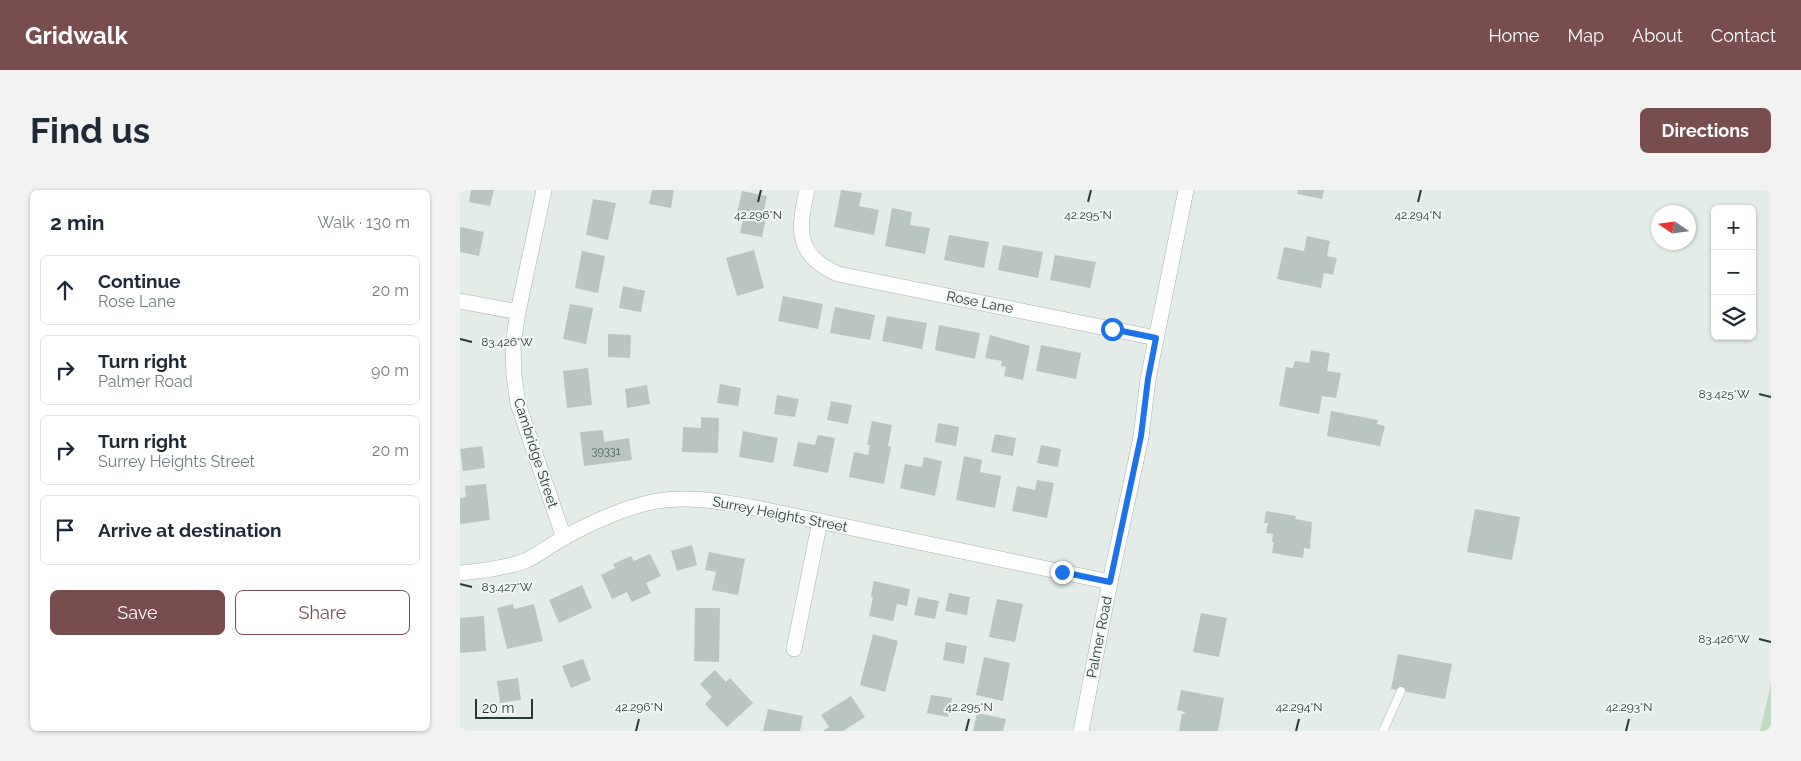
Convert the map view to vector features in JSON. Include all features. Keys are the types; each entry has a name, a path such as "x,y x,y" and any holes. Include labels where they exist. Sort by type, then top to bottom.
{"street":[{"name":"Cambridge Street","path":"544,190 518,312 513,344 514,375 518,404 564,538"},
{"name":"Rose Lane","path":"806,190 801,218 803,242 810,254 825,268 838,274 1156,338"},
{"name":"Palmer Road","path":"1081,731 1141,436 1148,379 1186,190"},
{"path":"460,301 518,312"},
{"name":"Surrey Heights Street","path":"460,573 487,570 527,560 590,525 652,502 695,499 820,521 1110,582"},
{"path":"794,649 820,521"}],"lane":[{"path":"1383,731 1400,691"}],"green space":[{"path":"1771,684 1771,731 1760,731"}],"building":[{"path":"471,190 494,190 490,206 469,202"},
{"path":"652,190 674,190 671,208 649,204"},
{"path":"841,190 862,193 859,206 879,210 874,235 834,227"},
{"path":"1298,190 1324,190 1322,199 1297,194"},
{"path":"742,191 767,196 764,211 767,212 762,237 740,233 744,216 737,214"},
{"path":"593,199 616,203 608,240 586,235"},
{"path":"892,208 912,212 910,225 930,228 925,254 885,246"},
{"path":"460,227 484,232 479,256 460,252"},
{"path":"949,235 989,242 984,268 944,260"},
{"path":"1307,236 1330,241 1327,256 1337,258 1333,275 1324,273 1321,288 1277,279 1284,247 1304,251"},
{"path":"1003,245 1043,252 1038,278 998,270"},
{"path":"754,250 764,288 737,296 726,258"},
{"path":"582,251 605,256 598,293 575,288"},
{"path":"1055,255 1096,262 1090,288 1050,280"},
{"path":"623,286 645,291 641,312 619,308"},
{"path":"783,296 823,304 818,329 778,321"},
{"path":"570,304 593,308 586,344 563,339"},
{"path":"835,307 875,315 870,340 830,333"},
{"path":"887,316 927,323 922,349 882,341"},
{"path":"939,325 980,333 975,359 935,350"},
{"path":"608,334 631,335 630,358 608,357"},
{"path":"990,335 1030,346 1023,380 1004,376 1006,367 1001,366 1002,361 985,358"},
{"path":"1041,345 1081,353 1076,379 1036,371"},
{"path":"1311,350 1330,353 1327,371 1341,373 1336,398 1322,396 1319,414 1279,406 1286,367 1293,368 1295,361 1309,363"},
{"path":"588,368 592,405 567,408 563,371"},
{"path":"720,384 741,388 738,406 717,403"},
{"path":"647,385 650,404 627,408 625,389"},
{"path":"777,395 799,399 795,417 774,414"},
{"path":"831,401 852,405 848,424 827,420"},
{"path":"1331,411 1378,420 1377,424 1385,426 1380,446 1327,436"},
{"path":"701,417 719,418 718,453 682,452 683,427 701,428"},
{"path":"872,421 892,425 888,446 891,447 884,484 849,477 854,452 868,455 870,445 867,445"},
{"path":"938,423 959,427 956,446 935,442"},
{"path":"603,430 604,442 629,438 632,460 584,466 580,432"},
{"path":"743,431 778,438 773,463 739,457"},
{"path":"995,434 1016,438 1013,456 991,452"},
{"path":"818,435 835,438 828,473 793,466 798,442 815,445"},
{"path":"1041,445 1061,449 1058,467 1037,463"},
{"path":"482,446 485,468 463,471 460,449"},
{"path":"964,456 982,460 980,472 1001,476 995,508 956,500"},
{"path":"924,457 942,461 935,496 900,488 905,464 922,467"},
{"path":"1037,480 1054,483 1047,518 1012,511 1017,486 1035,490"},
{"path":"486,484 490,520 460,524 460,498 466,497 465,486"},
{"path":"1475,509 1520,517 1512,560 1467,552"},
{"path":"1266,511 1296,516 1295,519 1312,522 1310,549 1304,548 1303,558 1272,553 1273,534 1266,533 1268,523 1264,523"},
{"path":"692,545 697,565 677,571 671,551"},
{"path":"709,552 745,559 738,595 712,590 716,572 705,570"},
{"path":"650,554 661,576 646,583 651,593 632,602 627,592 612,599 601,575 615,568 613,564 631,556 634,561"},
{"path":"874,581 910,589 907,606 897,604 893,621 869,616"},
{"path":"582,585 592,608 559,623 549,600"},
{"path":"949,593 970,597 967,615 945,611"},
{"path":"918,597 939,601 935,619 914,615"},
{"path":"997,599 1023,604 1015,642 989,637"},
{"path":"513,604 514,609 534,604 543,641 507,649 497,608"},
{"path":"695,608 720,608 719,662 694,661"},
{"path":"1201,613 1227,618 1219,657 1193,652"},
{"path":"484,616 486,651 460,653 460,618"},
{"path":"873,634 898,641 885,692 860,685"},
{"path":"946,642 967,646 964,664 943,660"},
{"path":"1398,654 1452,664 1445,699 1391,689"},
{"path":"984,657 1010,663 1003,701 976,695"},
{"path":"583,659 591,680 571,688 562,666"},
{"path":"715,670 726,682 730,678 753,703 727,727 705,704 712,697 700,684"},
{"path":"518,678 521,700 500,703 497,681"},
{"path":"1181,690 1224,698 1218,731 1179,731 1182,714 1185,712 1177,710"},
{"path":"931,695 952,698 948,717 927,713"},
{"path":"851,696 865,717 843,731 823,731 829,727 821,715"},
{"path":"768,709 803,716 800,731 763,731"},
{"path":"977,713 1006,719 1003,731 973,731"}],"route":[{"path":"1062,572 1110,582 1141,436 1148,379 1156,338 1112,329"}]}
